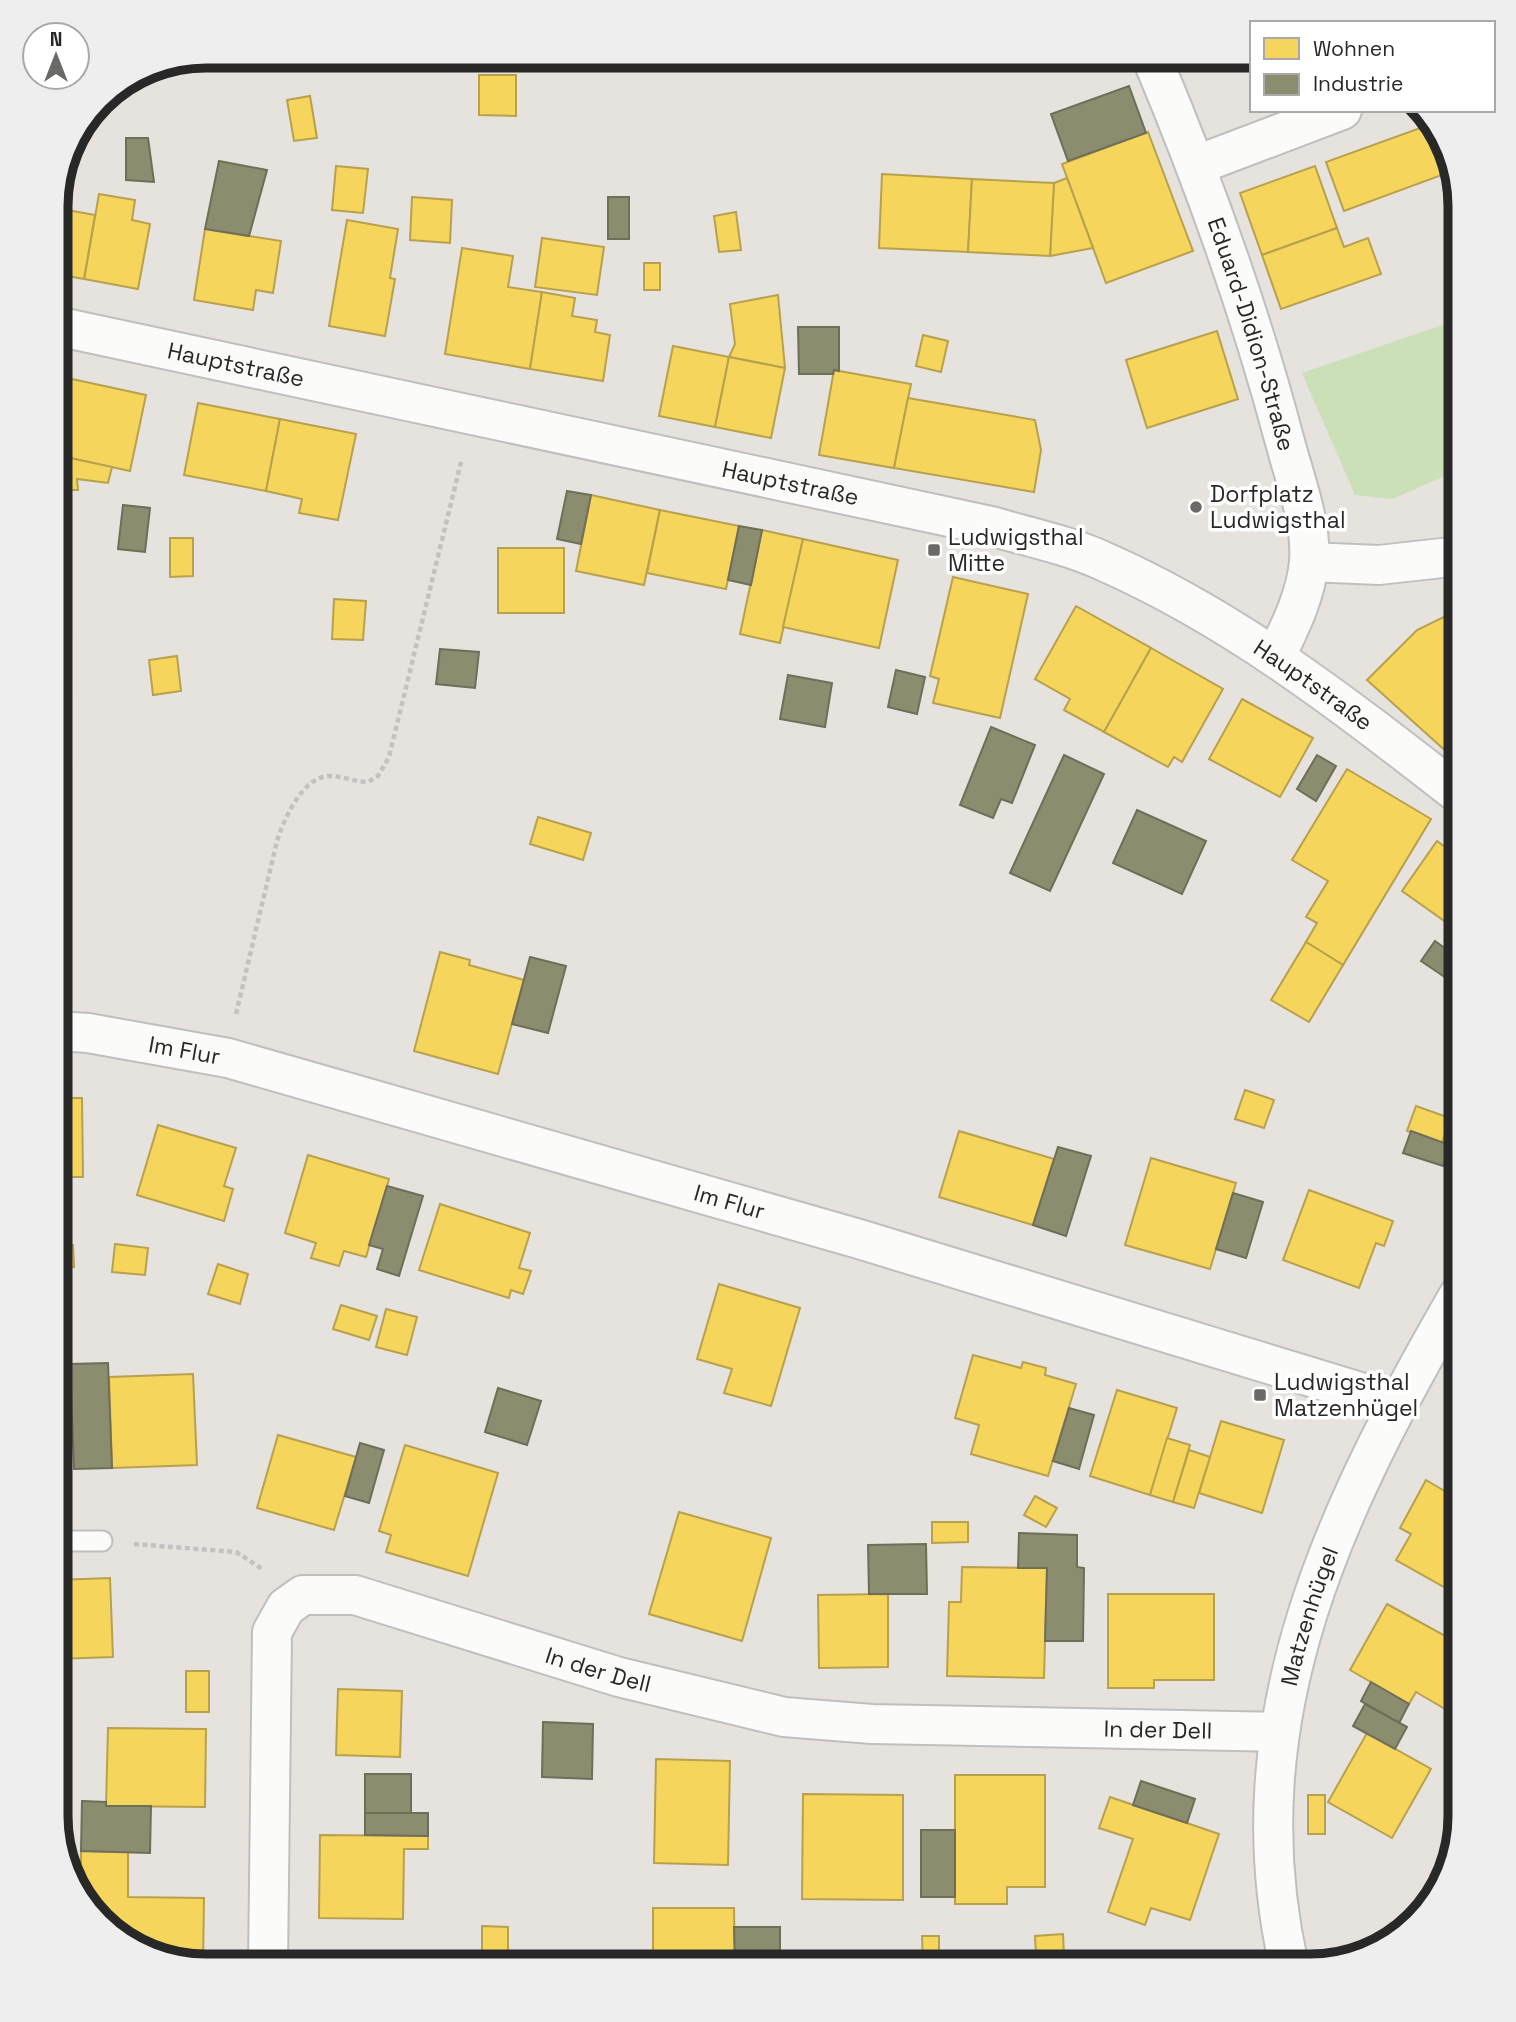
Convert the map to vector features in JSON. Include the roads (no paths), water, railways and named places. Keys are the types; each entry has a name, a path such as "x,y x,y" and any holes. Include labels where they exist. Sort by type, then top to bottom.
{"street":[{"name":"Eduard-Didion-Straße","path":"1156,69 1197,165 1262,355 1305,515 1309,562 1296,615 1276,656"},
{"path":"1197,165 1337,112"},
{"name":"Hauptstraße","path":"69,329 473,413 1014,533 1101,560 1213,616 1276,656 1448,786"},
{"path":"1309,562 1379,565 1448,557"},
{"name":"Im Flur","path":"68,1031 88,1032 228,1058 859,1239 1396,1403"},
{"name":"Matzenhügel","path":"1287,1954 1273,1852 1273,1781 1279,1732 1298,1640 1321,1567 1396,1403 1448,1314"},
{"name":"In der Dell","path":"268,1954 272,1632 286,1607 303,1595 355,1595 619,1676 784,1717 886,1725 1279,1732"}],"lane":[{"path":"68,1541 102,1541"}],"place":[{"name":"Dorfplatz Ludwigsthal","path":"1196,507"},
{"name":"Ludwigsthal Mitte","path":"934,550"},
{"name":"Ludwigsthal Matzenhügel","path":"1260,1395"}]}
